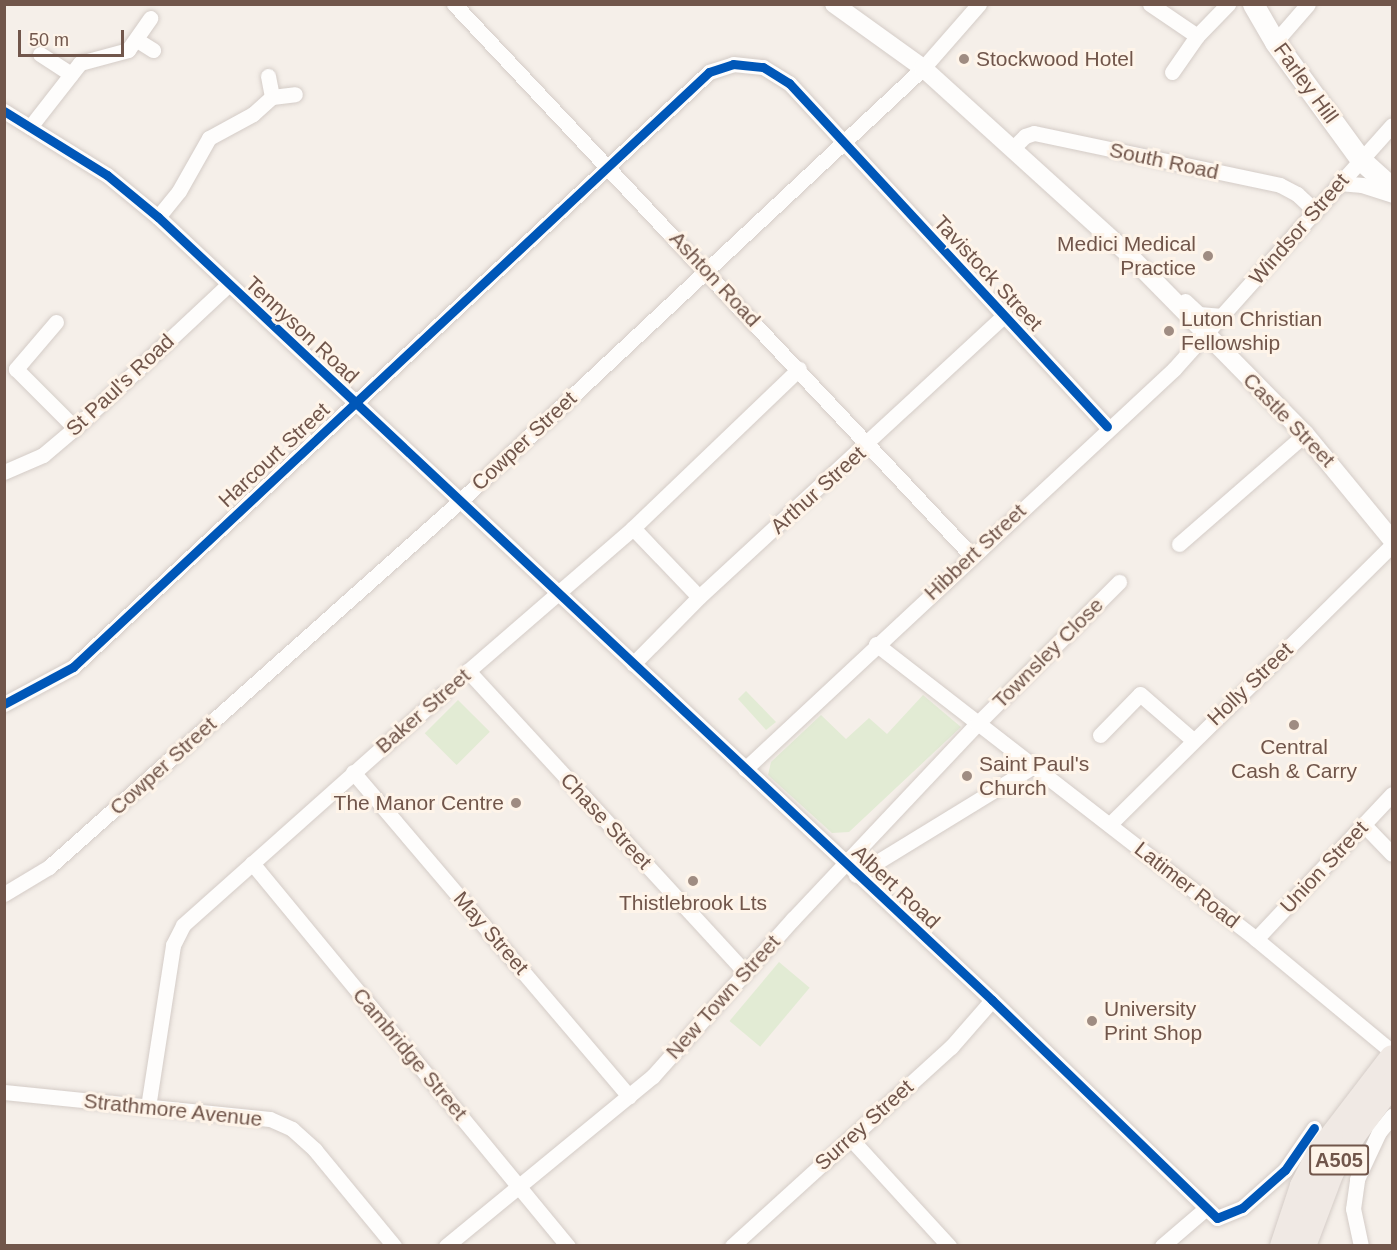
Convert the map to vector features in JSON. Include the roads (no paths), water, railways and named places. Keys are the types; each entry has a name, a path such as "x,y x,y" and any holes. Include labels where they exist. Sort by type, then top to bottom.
{"highway":[{"name":"A505","path":"1290,1244 1302,1186 1320,1150 1392,1057"},
{"name":"A505","path":"1290,1244 1354,1135 1392,1084"}],"main road":[{"name":"Farley Hill","path":"1253,4 1275,42 1361,160 1392,188"}],"street":[{"name":"Ashton Road","path":"454,4 609,166 799,369 867,446 972,556"},
{"name":"Castle Street","path":"834,4 923,68 1128,254 1305,434 1392,540"},
{"name":"Cowper Street","path":"4,894 49,867 460,501 923,68 979,4"},
{"path":"1150,4 1197,36"},
{"path":"1172,72 1197,36 1228,4"},
{"path":"1275,42 1308,4"},
{"path":"30,127 80,63 128,50 150,18"},
{"path":"137,39 153,50"},
{"path":"40,54 71,74"},
{"name":"Tavistock Street","path":"609,166 709,72 733,64 763,67 789,83 1107,427"},
{"path":"268,76 272,97"},
{"path":"158,217 179,191 209,138 252,114 272,97 295,94"},
{"name":"Tennyson Road","path":"4,111 107,175 158,217 559,595"},
{"name":"Windsor Street","path":"1206,334 1392,125"},
{"name":"South Road","path":"1012,148 1025,135 1034,133 1280,185 1297,194 1314,210"},
{"name":"Harcourt Street","path":"4,704 73,667 609,166"},
{"path":"1339,183 1362,185 1392,195"},
{"name":"Castle Street","path":"1128,254 1164,280 1199,314 1222,316"},
{"name":"St Paul's Road","path":"4,472 43,455 228,285"},
{"name":"Arthur Street","path":"633,664 699,597 867,446 1004,316"},
{"path":"56,322 16,369 75,428"},
{"name":"Hibbert Street","path":"745,769 1107,427 1174,369 1206,334"},
{"name":"Baker Street","path":"468,671 559,595 633,528 799,369"},
{"path":"1179,544 1305,434"},
{"path":"633,528 699,597"},
{"name":"Holly Street","path":"1110,824 1392,545"},
{"name":"Townsley Close","path":"977,724 1119,582"},
{"name":"Albert Road","path":"559,595 992,1000 1205,1209"},
{"name":"Latimer Road","path":"876,644 1256,939 1392,1052"},
{"name":"Chase Street","path":"468,671 744,971"},
{"name":"Baker Street","path":"148,1107 173,945 183,925 443,693"},
{"path":"1100,735 1140,694 1193,740"},
{"name":"New Town Street","path":"446,1245 628,1096 667,1061 744,971 851,870 977,724"},
{"path":"851,870 1032,767"},
{"name":"May Street","path":"353,772 628,1096"},
{"name":"Union Street","path":"1256,939 1392,794"},
{"path":"1364,825 1392,854"},
{"name":"Cambridge Street","path":"252,863 568,1245"},
{"name":"Surrey Street","path":"732,1245 951,1047 992,1000"},
{"name":"Strathmore Avenue","path":"4,1092 270,1119 292,1128 315,1150 394,1245"},
{"path":"1361,1245 1353,1209 1361,1165 1392,1116"},
{"path":"1162,1245 1205,1209 1217,1218 1242,1208 1285,1170 1314,1128"},
{"path":"850,1138 949,1245"}],"place":[{"name":"Stockwood Hotel","path":"964,59"},
{"name":"Medici Medical Practice","path":"1208,256"},
{"name":"Luton Christian Fellowship","path":"1169,331"},
{"name":"Central Cash & Carry","path":"1294,725"},
{"name":"Saint Paul's Church","path":"967,776"},
{"name":"The Manor Centre","path":"516,803"},
{"name":"Thistlebrook Lts","path":"693,881"},
{"name":"University Print Shop","path":"1092,1021"}]}
